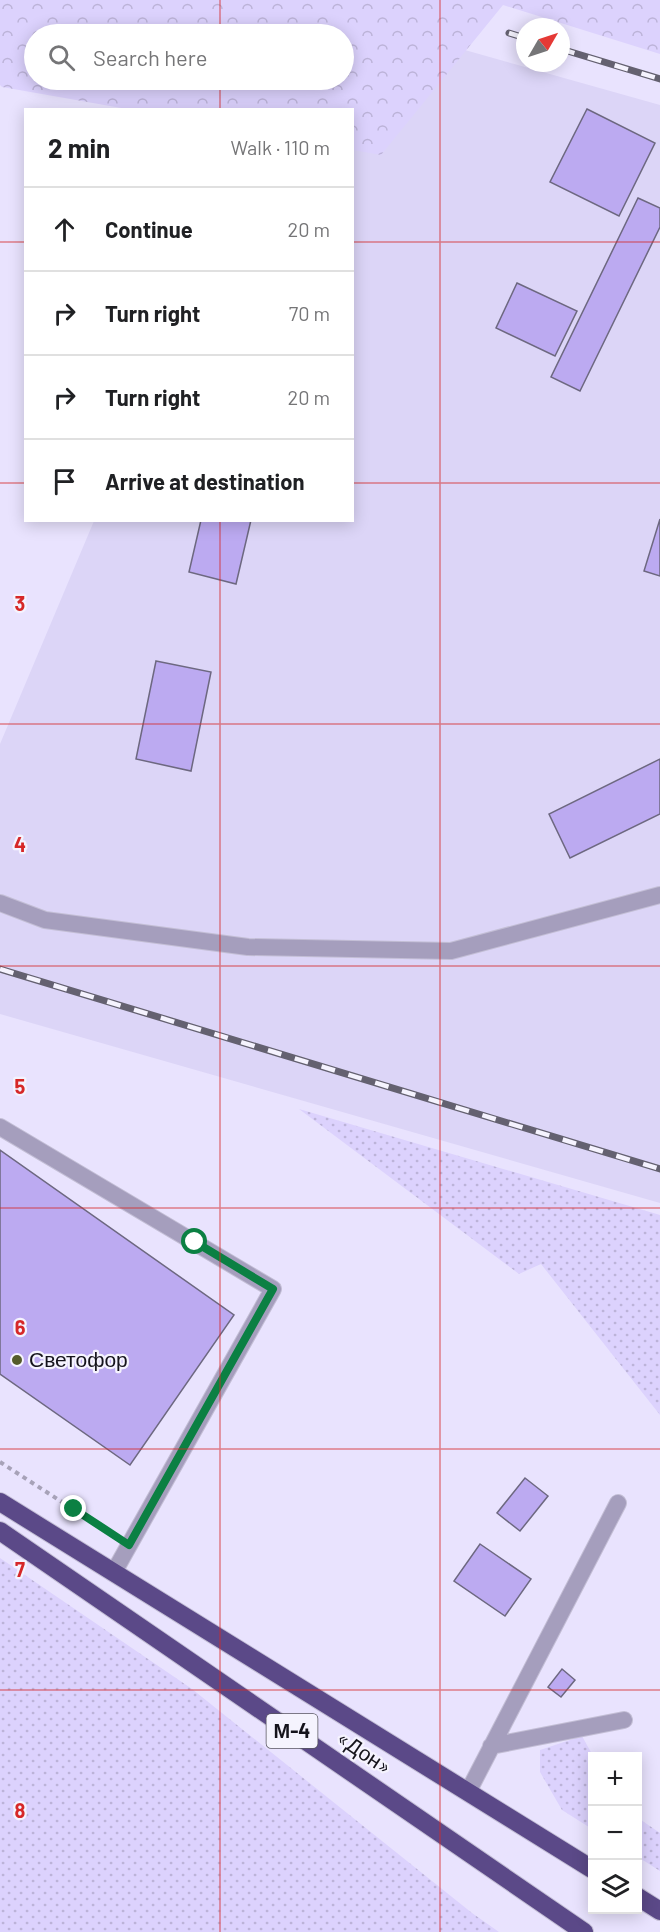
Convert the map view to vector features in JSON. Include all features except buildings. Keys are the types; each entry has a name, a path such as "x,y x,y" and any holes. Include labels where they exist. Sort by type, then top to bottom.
{"highway":[{"name":"«Дон»","path":"0,1502 588,1867"},
{"name":"«Дон»","path":"0,1531 584,1932"},
{"path":"642,1900 660,1911"}],"lane":[{"path":"0,903 45,920 248,947 451,951 660,895"},
{"path":"0,1127 273,1289 114,1572"},
{"path":"468,1792 618,1503"},
{"path":"491,1746 624,1720"}],"path":[{"path":"0,1462 129,1545"}],"shaded area":[{"path":"309,6 516,64 516,72 543,72 660,105 660,1203 0,1014 0,744 94,522 354,522 354,108 351,108 347,90 354,90 354,24 332,24"}],"green space":[{"path":"0,0 660,0 660,54 570,26 570,18 545,18 503,5 381,155 354,150 354,108 121,108 2,87 0,85"},
{"path":"299,1109 660,1215 660,1415 541,1264 519,1274"},
{"path":"0,1558 192,1689 472,1913 499,1932 0,1932"},
{"path":"582,1736 591,1752 588,1752 588,1826 562,1810 540,1772 540,1750"},
{"path":"642,1821 660,1833 660,1871 642,1860"}],"railway":[{"path":"509,33 516,35"},
{"path":"570,52 660,79"},
{"path":"0,969 660,1169"}],"place":[{"name":"Светофор","path":"17,1360"}],"route":[{"path":"74,1509 129,1545 273,1289 195,1242"}]}
